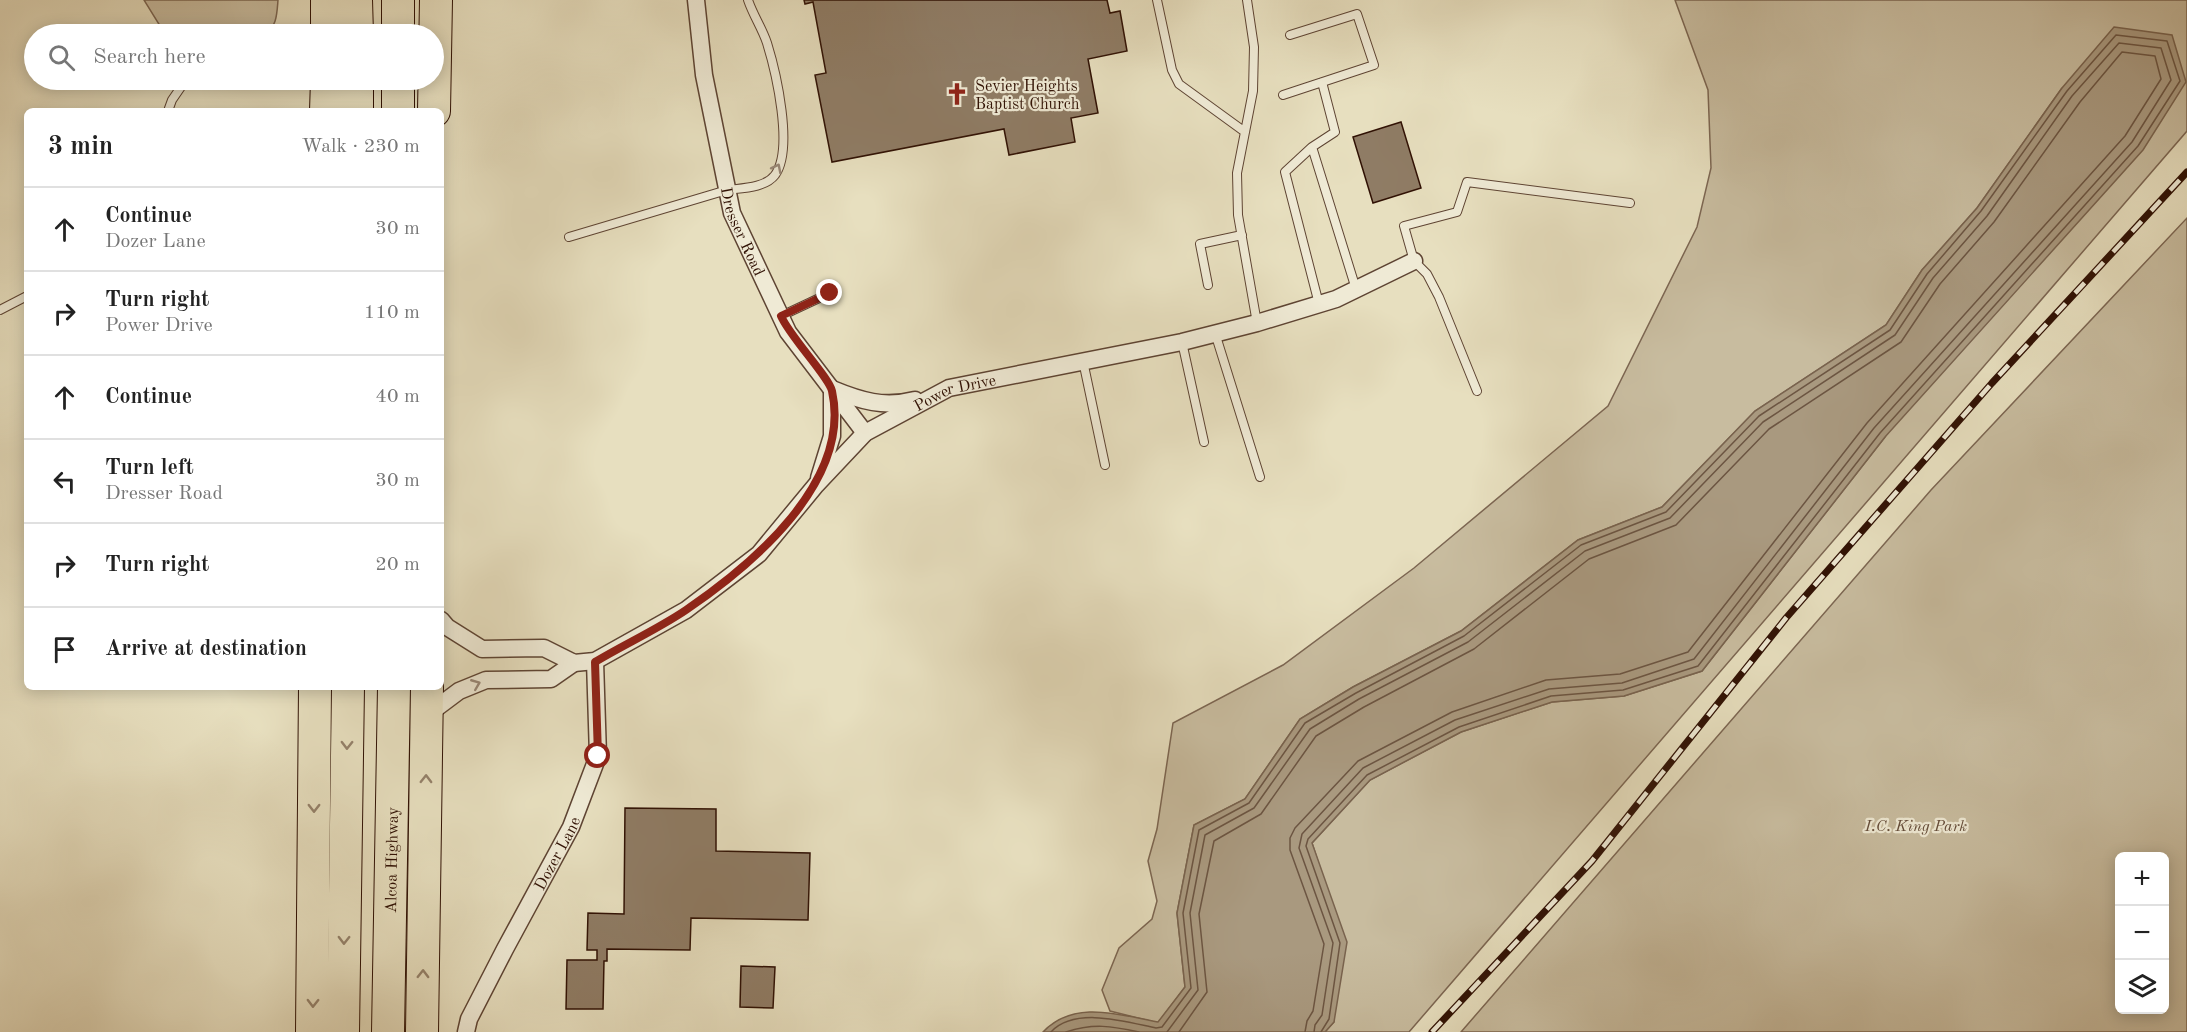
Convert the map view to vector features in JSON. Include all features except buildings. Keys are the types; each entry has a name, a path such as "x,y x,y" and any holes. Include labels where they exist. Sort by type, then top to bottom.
{"highway":[{"path":"327,0 327,24"},
{"path":"356,0 357,24"},
{"path":"398,0 398,24"},
{"path":"436,0 436,24"},
{"path":"326,108 327,90"},
{"path":"357,90 357,108"},
{"path":"398,90 398,108"},
{"path":"434,90 434,108"},
{"path":"312,1032 315,690"},
{"path":"343,1032 348,690"},
{"name":"Alcoa Highway","path":"388,1032 394,690"},
{"path":"422,1032 427,701"}],"street":[{"name":"Dresser Road","path":"696,0 704,75 732,213 788,332 865,433"},
{"name":"Power Drive","path":"444,624 482,649 544,648 574,663 595,662 686,610 759,554 816,485 865,433 949,388 1182,342 1257,323 1319,304 1413,261"},
{"path":"816,485 832,436 832,389 858,399 888,405 934,396"},
{"name":"Dozer Lane","path":"466,1032 469,1019 571,827 598,756 595,662"},
{"name":"Power Drive","path":"427,701 486,680 551,679 574,663"}],"lane":[{"path":"569,237 727,190 753,187 774,177 782,161 784,133 766,41 748,0"},
{"path":"1157,0 1172,70 1179,84 1245,132"},
{"path":"1247,0 1254,47 1253,91 1237,173 1242,235 1257,323"},
{"path":"1283,95 1374,65 1357,14 1290,35"},
{"path":"1319,304 1285,172 1312,147 1335,132 1322,82"},
{"path":"169,108 179,90"},
{"path":"1312,147 1356,289"},
{"path":"1478,391 1439,297 1427,274 1413,261 1404,226 1457,213 1467,182 1630,203"},
{"path":"1208,285 1200,244 1242,235"},
{"path":"781,316 830,293"},
{"path":"0,310 24,298"},
{"path":"1215,333 1260,477"},
{"path":"1182,342 1204,442"},
{"path":"1083,361 1105,465"}],"green space":[{"path":"144,0 278,0 274,24 159,24"},
{"path":"1675,0 2187,0 2187,131 1409,1032 1325,1032 1334,1022 1323,877 1312,843 1370,780 1461,732 1552,702 1624,696 1702,671 1885,437 2062,88 1977,208 1922,270 1886,325 1755,411 1662,507 1578,540 1461,631 1353,687 1300,719 1245,799 1194,825 1177,913 1185,987 1158,1023 1110,1011 1102,990 1119,948 1152,919 1157,901 1148,861 1157,829 1173,723 1283,665 1414,568 1608,406 1697,227 1711,168 1708,90"},
{"name":"I.C. King Park","path":"2187,218 2187,1032 1461,1032 1931,490"}],"water":[{"path":"2114,27 2172,35 2186,82 2143,150 1885,437 1702,671 1624,696 1552,702 1461,732 1370,780 1312,843 1347,942 1334,1022 1325,1032 1043,1032 1055,1022 1083,1012 1113,1013 1158,1022 1185,987 1177,913 1194,825 1245,799 1300,719 1353,687 1461,631 1578,540 1662,507 1755,411 1886,325 1922,270 1977,208 2062,88"}],"railway":[{"path":"1432,1032 1592,861 1786,618 1992,383 2187,172"}],"place":[{"name":"Sevier Heights Baptist Church","path":"957,94"}],"route":[{"path":"598,756 595,662 686,610 759,554 816,485 832,436 834,421 832,389 788,332 781,316 830,293"}]}
